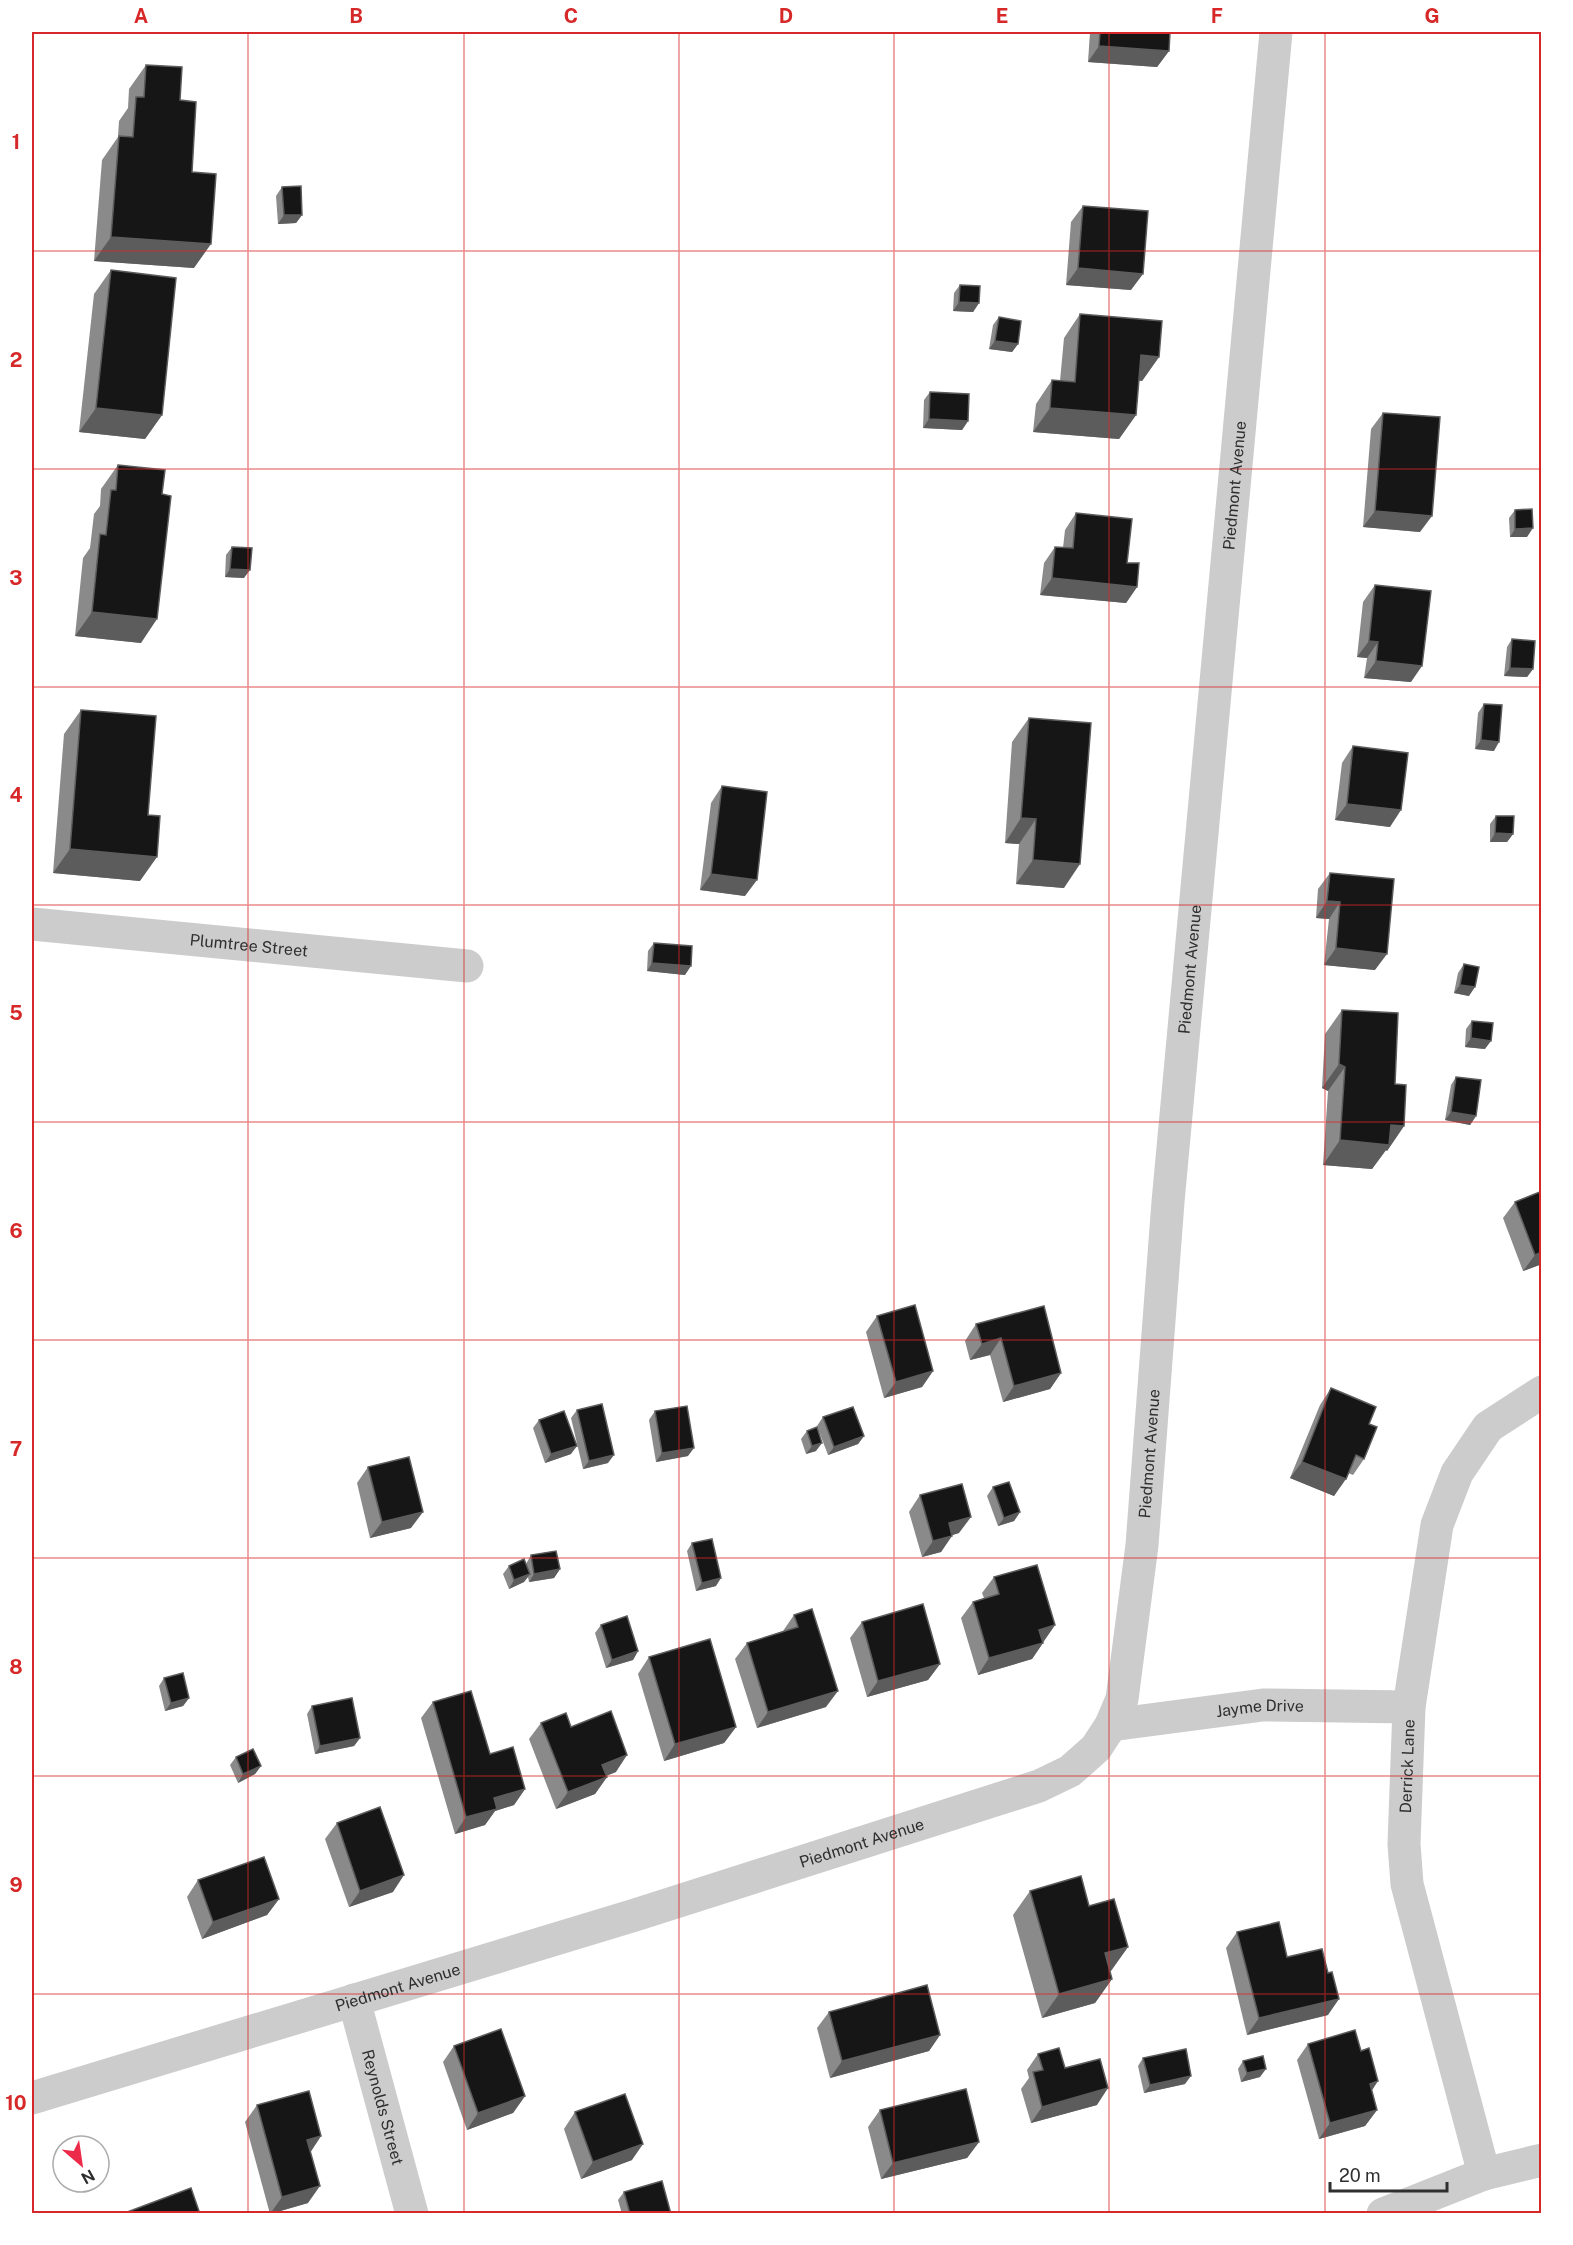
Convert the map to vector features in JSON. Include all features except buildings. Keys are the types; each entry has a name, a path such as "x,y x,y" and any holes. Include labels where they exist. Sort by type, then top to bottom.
{"street":[{"name":"Piedmont Avenue","path":"32,2098 635,1915 1040,1786 1070,1771 1096,1748 1111,1725 1122,1699 1142,1545 1168,1202 1276,32"},
{"name":"Plumtree Street","path":"32,924 467,966"},
{"name":"Derrick Lane","path":"1484,2174 1407,1884 1404,1844 1408,1707 1437,1525 1457,1473 1488,1427 1542,1392"},
{"name":"Jayme Drive","path":"1111,1725 1263,1705 1408,1707"},
{"name":"Reynolds Street","path":"354,2000 412,2214"},
{"path":"1383,2214 1484,2174 1542,2160"}]}
